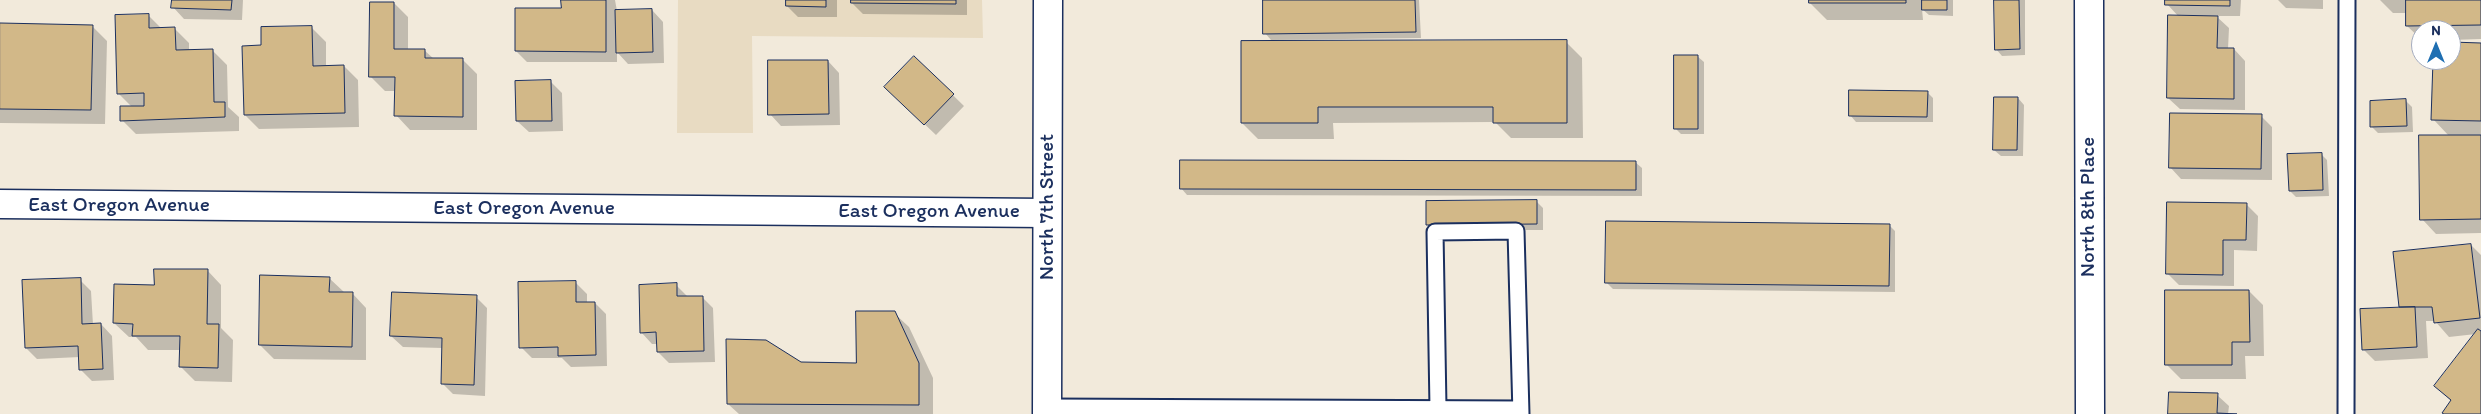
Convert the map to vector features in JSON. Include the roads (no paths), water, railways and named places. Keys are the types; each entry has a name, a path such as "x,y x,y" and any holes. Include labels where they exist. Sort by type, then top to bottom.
{"street":[{"name":"North 7th Street","path":"1047,410 1048,0"},
{"name":"North 8th Place","path":"2089,0 2090,414"},
{"name":"East Oregon Avenue","path":"0,204 1047,213"}],"lane":[{"path":"2346,414 2347,0"},
{"path":"1047,410 1166,411 1438,408 1521,411 1516,231 1435,232 1438,408"}]}
